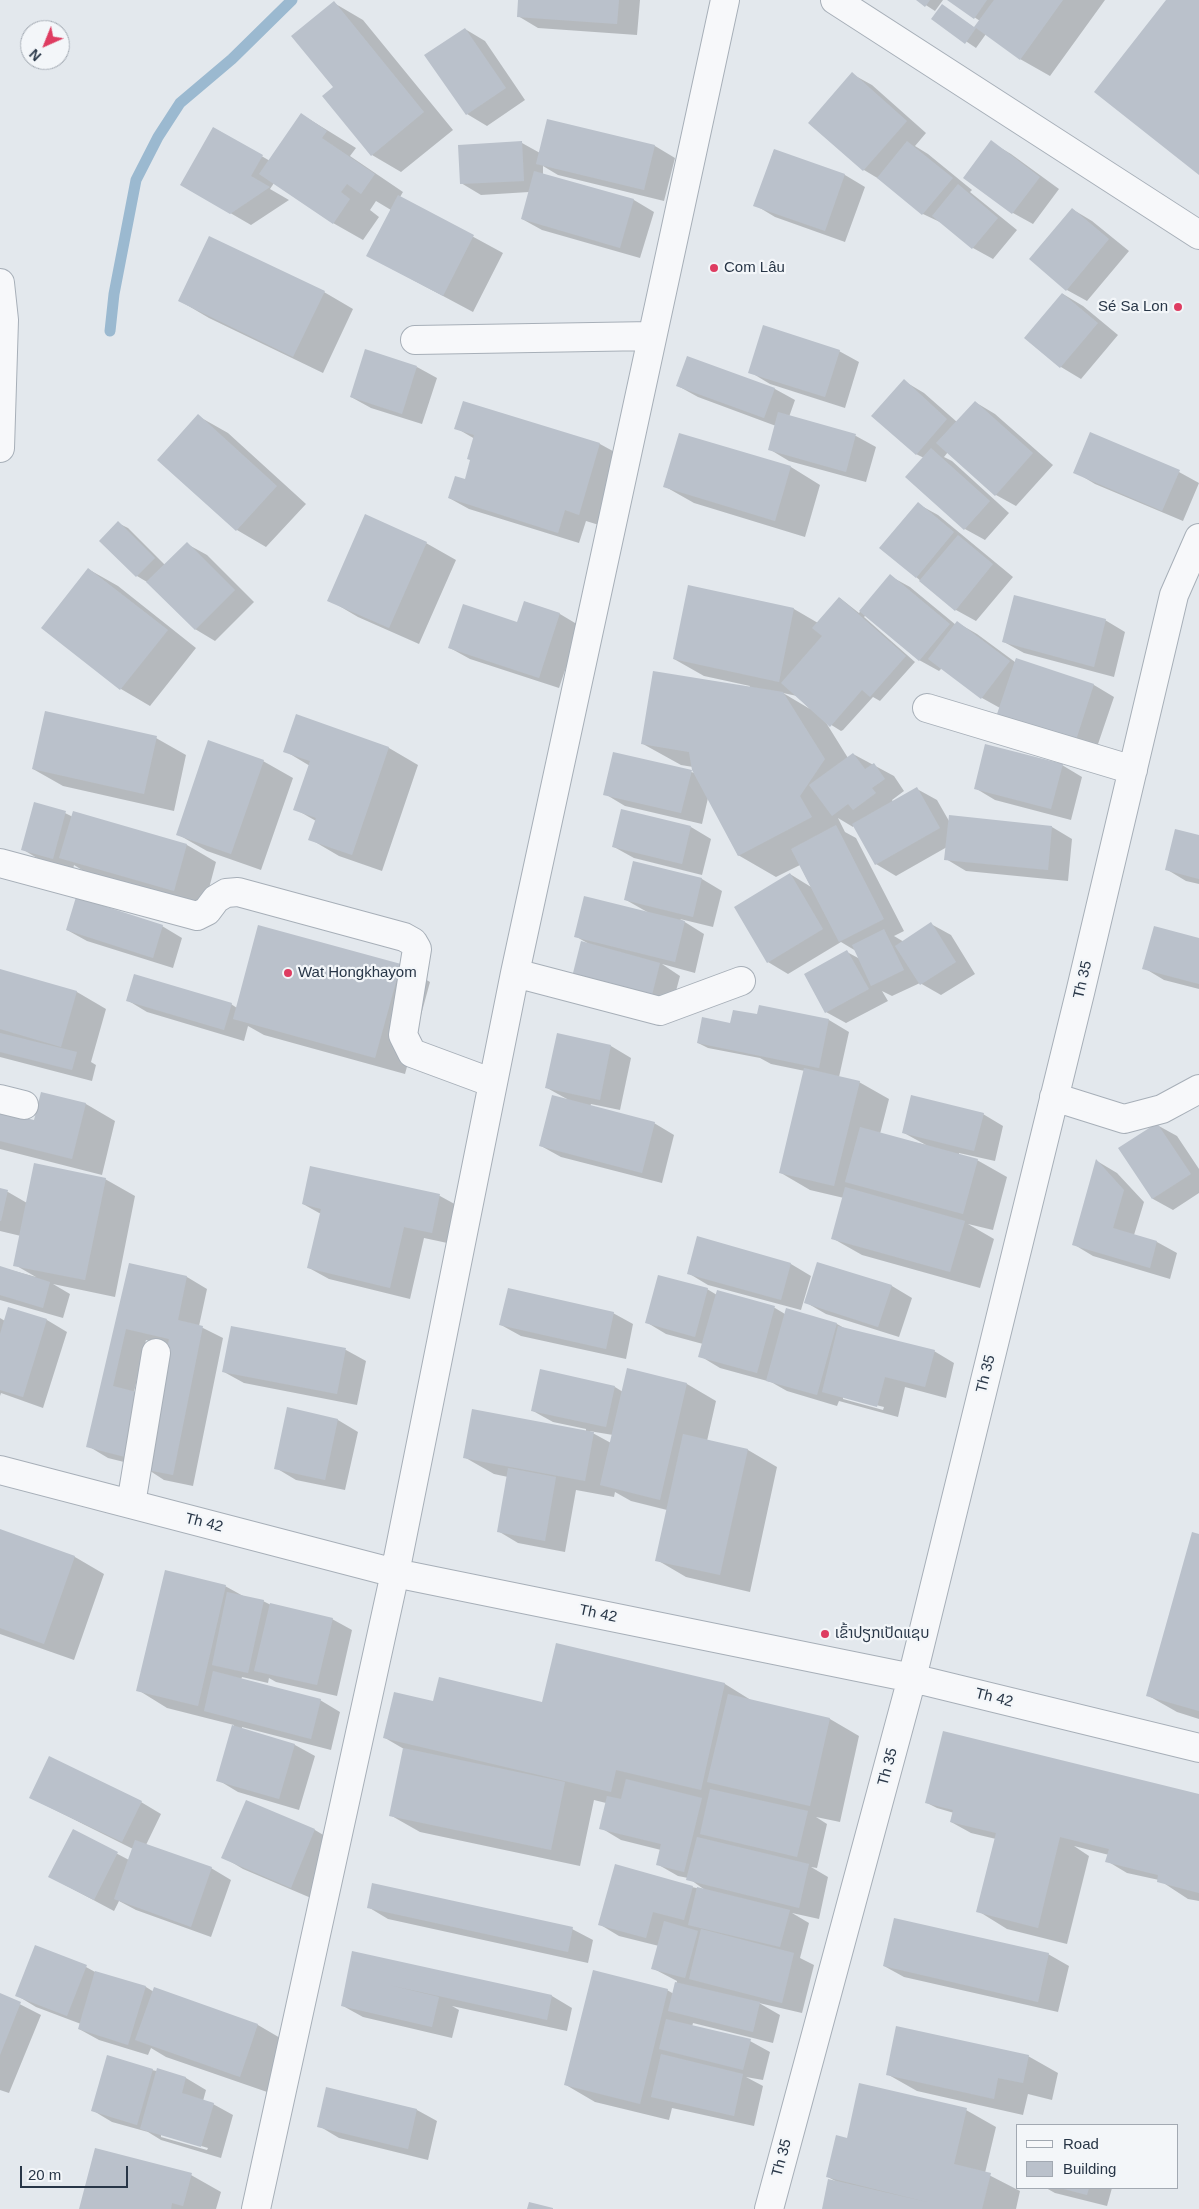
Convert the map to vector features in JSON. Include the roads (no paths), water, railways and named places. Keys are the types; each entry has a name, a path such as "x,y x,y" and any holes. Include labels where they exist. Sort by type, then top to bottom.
{"street":[{"path":"256,2209 395,1573 515,973 725,0"},
{"path":"835,0 1199,235"},
{"path":"0,283 4,320 0,448"},
{"path":"415,340 652,336"},
{"name":"Th 35","path":"769,2209 912,1678 1174,595 1199,538"},
{"path":"927,708 1133,770"},
{"path":"0,864 197,916 207,911 216,899 226,892 238,892 404,937 413,942 417,950 402,1035 412,1053 493,1083"},
{"path":"515,973 660,1011 741,980"},
{"path":"1054,1097 1124,1119 1162,1109 1199,1089"},
{"path":"131,1504 156,1353"},
{"name":"Th 42","path":"0,1470 395,1573 912,1678 1199,1748"}],"waterway":[{"path":"110,331 114,294 136,180 158,137 180,103 232,59 292,0"}],"place":[{"name":"Com Lâu","path":"714,268"},
{"name":"Sé Sa Lon","path":"1178,307"},
{"name":"Wat Hongkhayom","path":"288,973"},
{"name":"ເຂົ້າປຽກເປັດແຊບ","path":"825,1634"}]}
